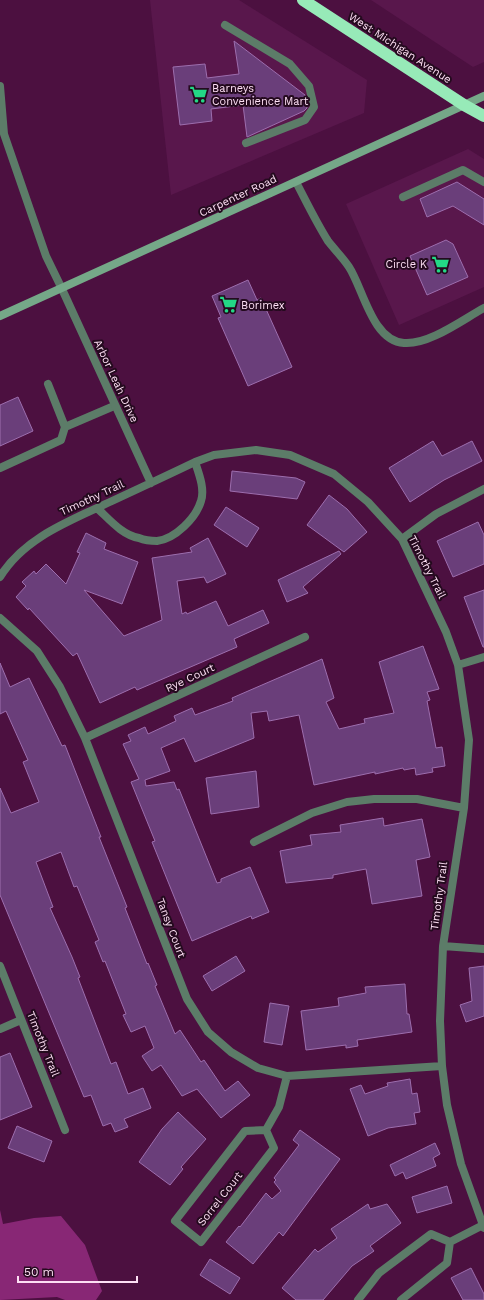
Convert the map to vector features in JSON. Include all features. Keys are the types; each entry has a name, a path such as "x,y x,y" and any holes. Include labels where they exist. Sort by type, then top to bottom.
{"highway":[{"name":"West Michigan Avenue","path":"303,0 464,105 484,116"}],"main road":[{"name":"Carpenter Road","path":"0,316 484,96"}],"street":[{"path":"225,25 290,64 309,86 314,107 305,120 246,143"},
{"name":"Arbor Leah Drive","path":"0,86 4,134 46,256 114,406 151,483"},
{"path":"402,197 463,170 484,182"},
{"path":"296,182 328,240 350,268 361,295 378,325 387,337 402,343 421,342 484,308"},
{"path":"0,468 61,440 65,427 48,384"},
{"path":"65,427 114,406"},
{"name":"Timothy Trail","path":"0,577 4,570 25,548 52,529 195,462 214,455 256,450 290,456 334,474 368,502 402,539 446,632 458,665 469,740 464,808 443,946 440,1021 442,1066 447,1105 461,1164 483,1227"},
{"path":"97,508 119,529 138,538 157,541 175,533 192,518 201,501 202,487 195,462"},
{"path":"402,539 436,514 484,490"},
{"name":"Tansy Court","path":"0,618 37,652 60,687 85,738 186,999 208,1032 231,1052 258,1068 287,1076 442,1066"},
{"name":"Rye Court","path":"85,738 305,637"},
{"path":"458,665 484,657"},
{"path":"254,842 312,813 347,802 374,798 417,799 464,808"},
{"name":"Timothy Trail","path":"443,946 484,949"},
{"name":"Timothy Trail","path":"0,966 66,1130"},
{"path":"0,1029 21,1020"},
{"path":"266,1130 279,1107 287,1076"},
{"name":"Sorrel Court","path":"266,1130 274,1148 201,1242 175,1220 245,1131 266,1130"},
{"path":"358,1300 379,1272 431,1234 450,1242 483,1227"},
{"path":"401,1300 447,1263 450,1242"}],"shaded area":[{"path":"150,0 239,0 367,80 364,113 171,195"},
{"path":"371,0 484,0 484,62 473,67"},
{"path":"468,149 484,159 484,287 399,325 346,204"},
{"path":"0,1210 3,1224 34,1218 61,1216 85,1245 102,1291 96,1300 65,1300 57,1297 0,1300"}],"building":[{"path":"234,41 305,95 307,108 304,111 247,137 243,105 211,109 212,121 180,125 173,67 205,64 207,78 239,74"},
{"path":"457,182 484,199 484,225 453,206 427,217 420,199"},
{"path":"446,240 453,244 468,277 427,295 410,256"},
{"path":"248,280 257,300 261,298 292,367 248,386 218,318 221,317 212,296"},
{"path":"18,397 33,431 0,446 0,405"},
{"path":"433,441 442,456 472,441 482,461 444,480 410,502 389,468"},
{"path":"232,471 296,478 305,482 297,499 230,491"},
{"path":"329,495 347,509 367,532 344,552 307,525"},
{"path":"226,507 259,528 247,547 214,525"},
{"path":"478,522 484,535 484,564 453,577 437,541"},
{"path":"86,533 106,543 104,549 138,562 122,604 84,590 124,636 162,620 152,558 192,552 190,548 208,538 226,574 207,583 204,577 177,581 182,614 186,612 187,614 216,601 228,626 263,610 269,623 234,639 237,647 137,690 135,687 100,703 77,653 73,656 29,608 28,610 16,597 26,586 22,582 34,571 36,574 46,564 66,584 80,553 77,552"},
{"path":"339,551 341,554 303,587 308,593 287,602 278,580"},
{"path":"484,590 484,647 483,647 464,597"},
{"path":"423,646 439,689 427,692 430,700 427,701 436,748 442,747 445,766 432,768 433,772 416,775 415,768 404,770 403,768 375,774 375,772 314,785 299,715 269,721 267,711 251,713 254,738 195,762 184,738 161,748 170,771 145,780 146,786 174,782 177,790 179,789 217,883 221,882 221,879 250,867 269,912 252,919 251,916 192,941 152,842 155,841 131,782 139,779 123,744 131,741 128,735 145,727 148,734 176,721 174,716 192,708 195,715 233,701 232,698 322,659 334,698 326,702 339,729 365,723 364,719 394,713 379,662"},
{"path":"0,663 10,687 29,678 62,746 65,745 127,907 125,908 157,985 155,986 175,1034 180,1030 201,1062 204,1060 225,1091 238,1081 250,1095 221,1118 197,1089 182,1096 161,1065 152,1071 142,1056 154,1048 145,1026 131,1032 123,1015 126,1014 105,961 103,962 95,942 99,940 77,886 74,887 61,852 36,862 53,907 50,908 80,977 78,978 111,1064 116,1062 128,1094 143,1088 151,1108 124,1119 128,1127 115,1132 111,1123 103,1126 91,1095 84,1097 0,895 0,788 11,813 39,802 23,762 28,760 6,711 0,714"},
{"path":"256,771 259,807 211,814 206,778"},
{"path":"383,818 384,826 422,819 430,857 416,860 422,896 372,904 366,869 333,875 333,878 286,883 280,851 312,845 310,835 341,832 340,825"},
{"path":"236,956 245,971 212,991 203,976"},
{"path":"484,966 484,1016 466,1022 460,1005 472,1001 469,968"},
{"path":"405,984 407,1014 409,1014 412,1032 357,1040 358,1046 346,1048 346,1045 306,1050 301,1011 339,1006 338,998 366,993 365,987"},
{"path":"270,1003 289,1006 282,1045 264,1042"},
{"path":"10,1053 32,1107 0,1120 0,1057"},
{"path":"410,1079 412,1094 417,1093 420,1112 414,1113 416,1124 388,1128 368,1136 350,1089 361,1085 365,1094 388,1086 387,1083"},
{"path":"178,1112 206,1139 181,1167 183,1169 170,1185 139,1162 162,1129"},
{"path":"17,1126 52,1141 44,1162 8,1148"},
{"path":"300,1130 340,1159 283,1236 279,1232 253,1264 226,1242 239,1226 240,1227 266,1193 272,1199 281,1191 274,1182 276,1180 274,1178 299,1145 293,1140"},
{"path":"435,1143 440,1154 433,1158 436,1166 406,1179 403,1172 395,1176 390,1165"},
{"path":"447,1186 452,1203 417,1213 412,1197"},
{"path":"368,1204 370,1209 387,1204 401,1223 370,1246 374,1251 352,1266 323,1300 296,1300 282,1288 315,1249 318,1252 337,1238 331,1229"},
{"path":"210,1259 240,1278 230,1294 200,1275"},
{"path":"471,1268 484,1294 484,1300 463,1300 451,1278"}],"place":[{"name":"Barneys Convenience Mart","path":"199,94"},
{"name":"Circle K","path":"440,264"},
{"name":"Borimex","path":"228,305"}]}
